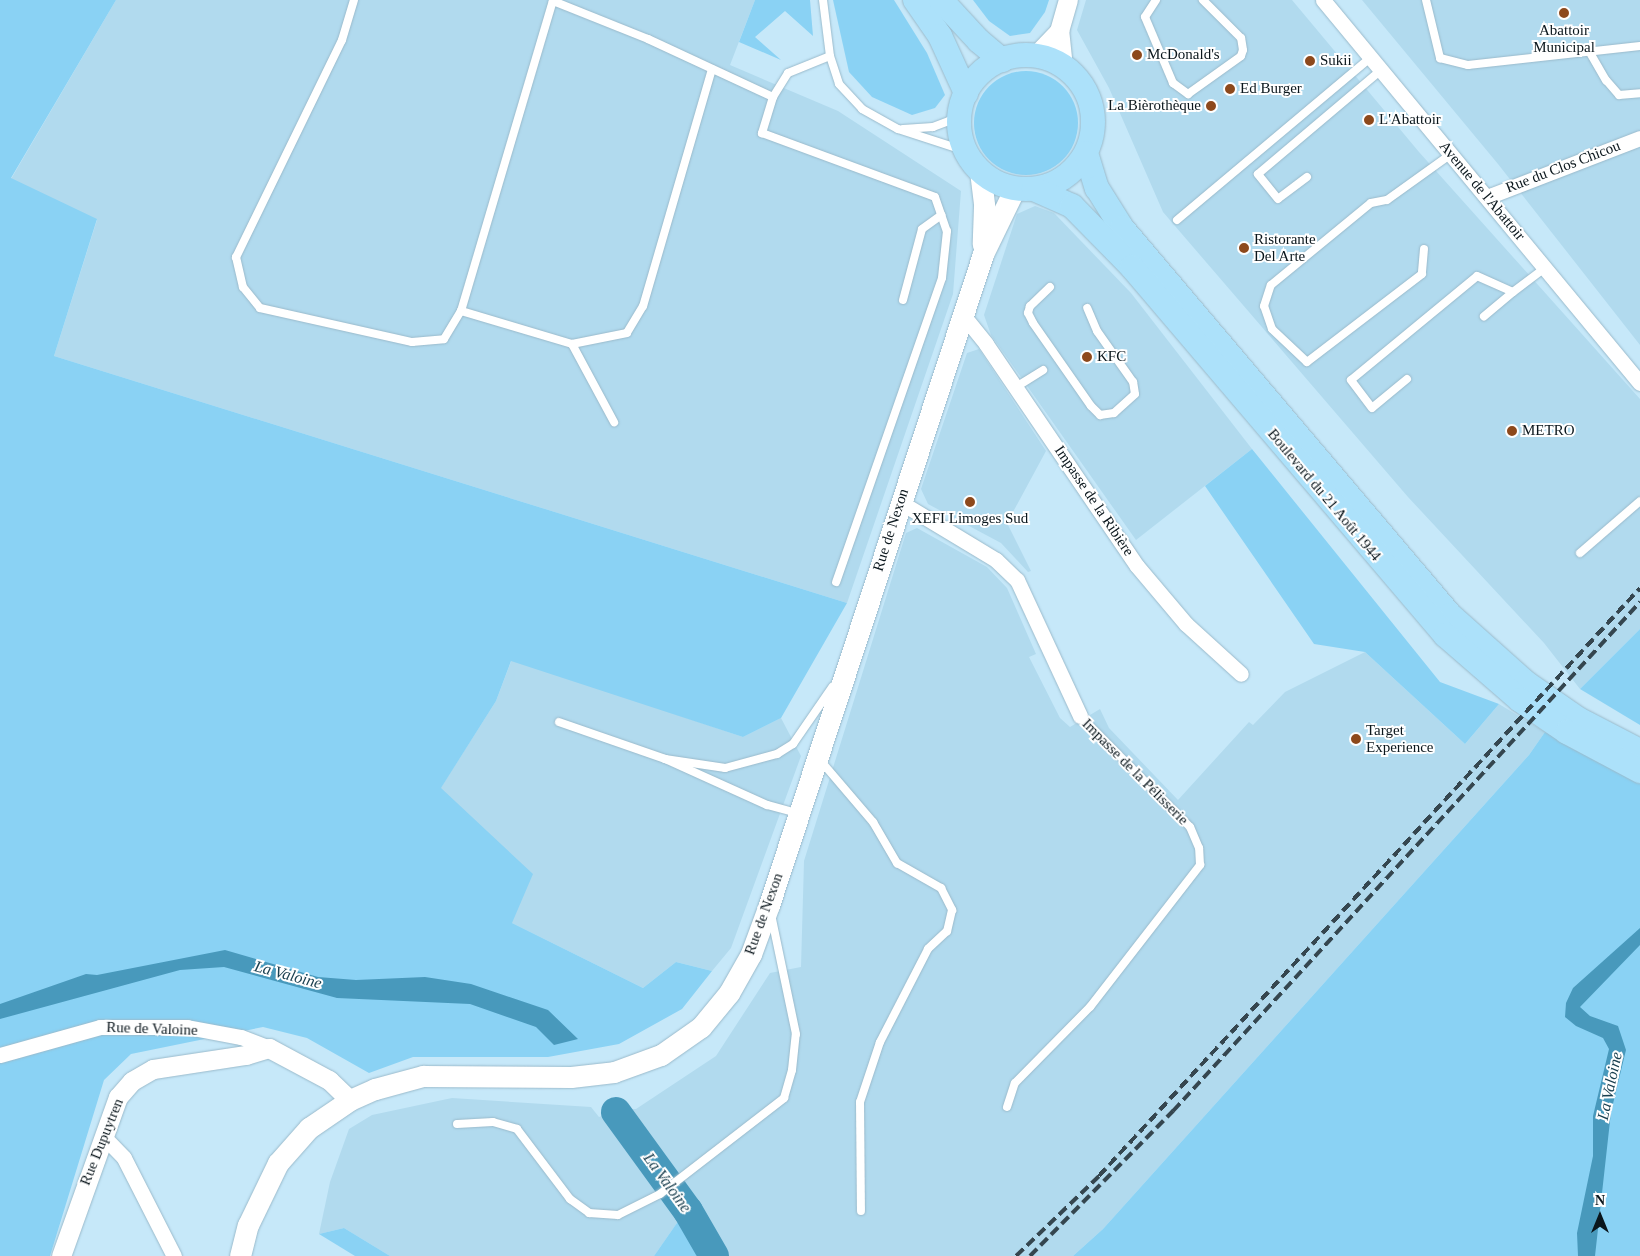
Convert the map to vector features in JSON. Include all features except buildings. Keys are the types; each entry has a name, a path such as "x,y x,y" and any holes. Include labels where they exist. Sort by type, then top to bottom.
{"main road":[{"path":"915,0 940,36 963,102"},
{"path":"941,0 978,41 1002,60"},
{"path":"1035,56 1063,67 1078,80 1090,106 1092,135 1086,153 1072,171 1053,184 1025,189 996,182 980,171 966,151 959,131 963,102 975,79 1002,60 1035,56"},
{"name":"Boulevard du 21 Août 1944","path":"1086,153 1097,188 1122,228 1450,615 1526,682 1578,719 1640,751"},
{"name":"Rue de Nexon","path":"980,171 984,206 983,254"},
{"name":"Boulevard du 21 Août 1944","path":"1025,189 1059,198 1072,206 1132,267 1445,635 1520,700 1567,732 1640,770"},
{"name":"Rue de Nexon","path":"240,1256 248,1225 278,1163 309,1128 350,1100 383,1086 423,1076 571,1077 614,1072 661,1055 701,1027 729,993 751,954 769,905 983,254 1025,189"}],"street":[{"path":"1063,67 1059,31 1068,0"},
{"name":"Avenue de l'Abattoir","path":"1323,0 1640,384"},
{"path":"1035,56 1059,31"},
{"name":"Rue du Clos Chicou","path":"1487,197 1640,138"},
{"name":"Impasse de la Ribière","path":"962,314 1016,387 1137,566 1186,624 1242,674"},
{"name":"Impasse de la Pélisserie","path":"900,502 996,560 1018,580 1080,716"},
{"name":"Rue de Valoine","path":"0,1055 100,1027 187,1027 241,1037 269,1048 329,1080 350,1100"},
{"name":"Rue Dupuytren","path":"61,1256 118,1097 132,1081 153,1069 246,1055 269,1048"},
{"path":"103,1136 124,1158 174,1256"}],"lane":[{"path":"354,0 342,40 236,257 243,287 260,308 412,342 444,339 461,311 553,0 772,97"},
{"path":"823,0 830,56 839,84 862,109 898,129 966,151"},
{"path":"1156,0 1145,17 1173,82 1188,94 1242,56 1243,50 1241,38 1214,7 1203,0"},
{"path":"1426,0 1440,58 1468,65 1640,46"},
{"path":"1589,52 1606,80 1619,94 1640,93"},
{"path":"830,56 788,73 772,97 762,133 935,197 947,231 942,278 836,582"},
{"path":"1177,220 1371,57"},
{"path":"461,311 572,344 628,333 643,306 712,69"},
{"path":"1307,177 1278,199 1258,174 1381,70"},
{"path":"898,129 933,127 949,120 963,102"},
{"path":"1424,249 1422,274 1307,362 1272,329 1264,306 1271,285 1371,203 1387,200 1451,154"},
{"path":"904,300 922,229 941,215"},
{"path":"1484,316 1545,268"},
{"path":"1407,379 1372,408 1351,380 1477,276 1513,292"},
{"path":"1050,286 1030,306 1028,313 1033,323 1091,406 1100,415 1114,413 1135,394 1133,382 1097,331 1087,308"},
{"path":"572,344 614,422"},
{"path":"1016,387 1043,370"},
{"path":"1580,553 1640,501"},
{"path":"665,759 725,768 777,754 793,744 847,666"},
{"name":"Impasse de la Pélisserie","path":"1007,1107 1016,1083 1090,1007 1200,865 1199,848 1190,826 1080,716"},
{"path":"560,722 665,759 767,805 799,814"},
{"path":"818,756 873,822 897,863 941,888 952,910 948,931 928,949 880,1042 860,1102 862,1211"},
{"path":"457,1124 493,1122 517,1129 570,1199 589,1212 618,1215 660,1194 784,1098 792,1070 796,1034 769,905"}],"shaded area":[{"path":"0,0 116,0 11,178 97,219 54,356 847,603 781,718 743,737 511,661 496,701 441,788 533,874 512,923 643,988 676,962 712,971 682,1009 619,1044 548,1057 413,1057 369,1073 307,1038 263,1027 131,1054 104,1080 50,1256 0,1256"},
{"path":"116,0 755,0 730,65 838,111 961,191 953,294 847,603 54,356 97,220 11,179"},
{"path":"755,0 810,0 813,36 785,11 755,37 781,60 739,42"},
{"path":"833,0 894,0 927,53 945,95 935,108 912,115 872,97 849,72"},
{"path":"973,0 1049,0 1045,12 1030,33 1010,36 989,21"},
{"path":"1086,0 1292,0 1419,152 1640,399 1640,629 1580,689 1544,643 1408,497 1163,212 1109,88 1077,30"},
{"path":"1362,0 1640,0 1640,345 1498,164"},
{"path":"1026,71 1046,75 1063,86 1074,103 1078,123 1074,143 1063,160 1046,171 1026,175 1006,171 989,160 978,143 974,123 978,103 989,86 1006,75"},
{"path":"1035,206 1054,213 1131,293 1252,449 1136,540 991,335 984,315 1017,214"},
{"path":"979,349 1046,451 1007,523 1031,571 1028,572 1001,543 928,504 921,489 967,353"},
{"path":"1252,449 1440,682 1499,704 1465,744 1365,652 1314,644 1205,486"},
{"path":"917,528 987,567 1007,588 1036,654 1029,657 1060,718 1070,727 1100,709 1109,728 1178,800 1249,722 1253,725 1285,692 1365,652 1465,744 1499,704 1545,732 1529,755 1103,1229 1073,1256 697,1256 679,1220 654,1256 390,1256 344,1228 319,1234 330,1182 349,1129 372,1115 452,1098 591,1107 599,1117 626,1109 636,1109 716,1056 770,973 801,967 804,861 906,533"},
{"path":"1640,629 1640,725 1580,689"},
{"path":"512,659 743,737 781,718 801,756 731,948 712,971 676,962 643,988 512,923 440,789 496,701"},
{"path":"1545,732 1640,779 1640,1256 1073,1256 1103,1229 1529,755"},
{"path":"679,1220 697,1256 654,1256"},
{"path":"344,1228 390,1256 355,1256 319,1234"}],"water":[{"path":"1640,928 1640,945 1580,1007 1590,1016 1618,1026 1626,1050 1611,1112 1595,1256 1578,1256 1577,1233 1593,1156 1593,1116 1609,1049 1603,1038 1576,1026 1565,1017 1566,1003 1573,988"},
{"path":"225,950 318,977 356,980 425,977 471,984 548,1010 578,1039 554,1045 536,1027 470,1004 337,998 224,967 180,970 0,1019 0,1004 86,974 97,975"},
{"path":"678,1180 722,1256 710,1256 694,1232 679,1220 668,1188"}],"waterway":[{"name":"La Valoine","path":"616,1112 688,1211 714,1256"}],"railway":[{"path":"1016,1256 1099,1176 1640,588"},
{"path":"1030,1256 1173,1111 1640,602"}],"place":[{"name":"Abattoir Municipal","path":"1564,13"},
{"name":"McDonald's","path":"1137,55"},
{"name":"Sukii","path":"1310,61"},
{"name":"Ed Burger","path":"1230,89"},
{"name":"La Bièrothèque","path":"1211,106"},
{"name":"L'Abattoir","path":"1369,120"},
{"name":"Ristorante Del Arte","path":"1244,248"},
{"name":"KFC","path":"1087,357"},
{"name":"METRO","path":"1512,431"},
{"name":"XEFI Limoges Sud","path":"970,502"},
{"name":"Target Experience","path":"1356,739"}]}
